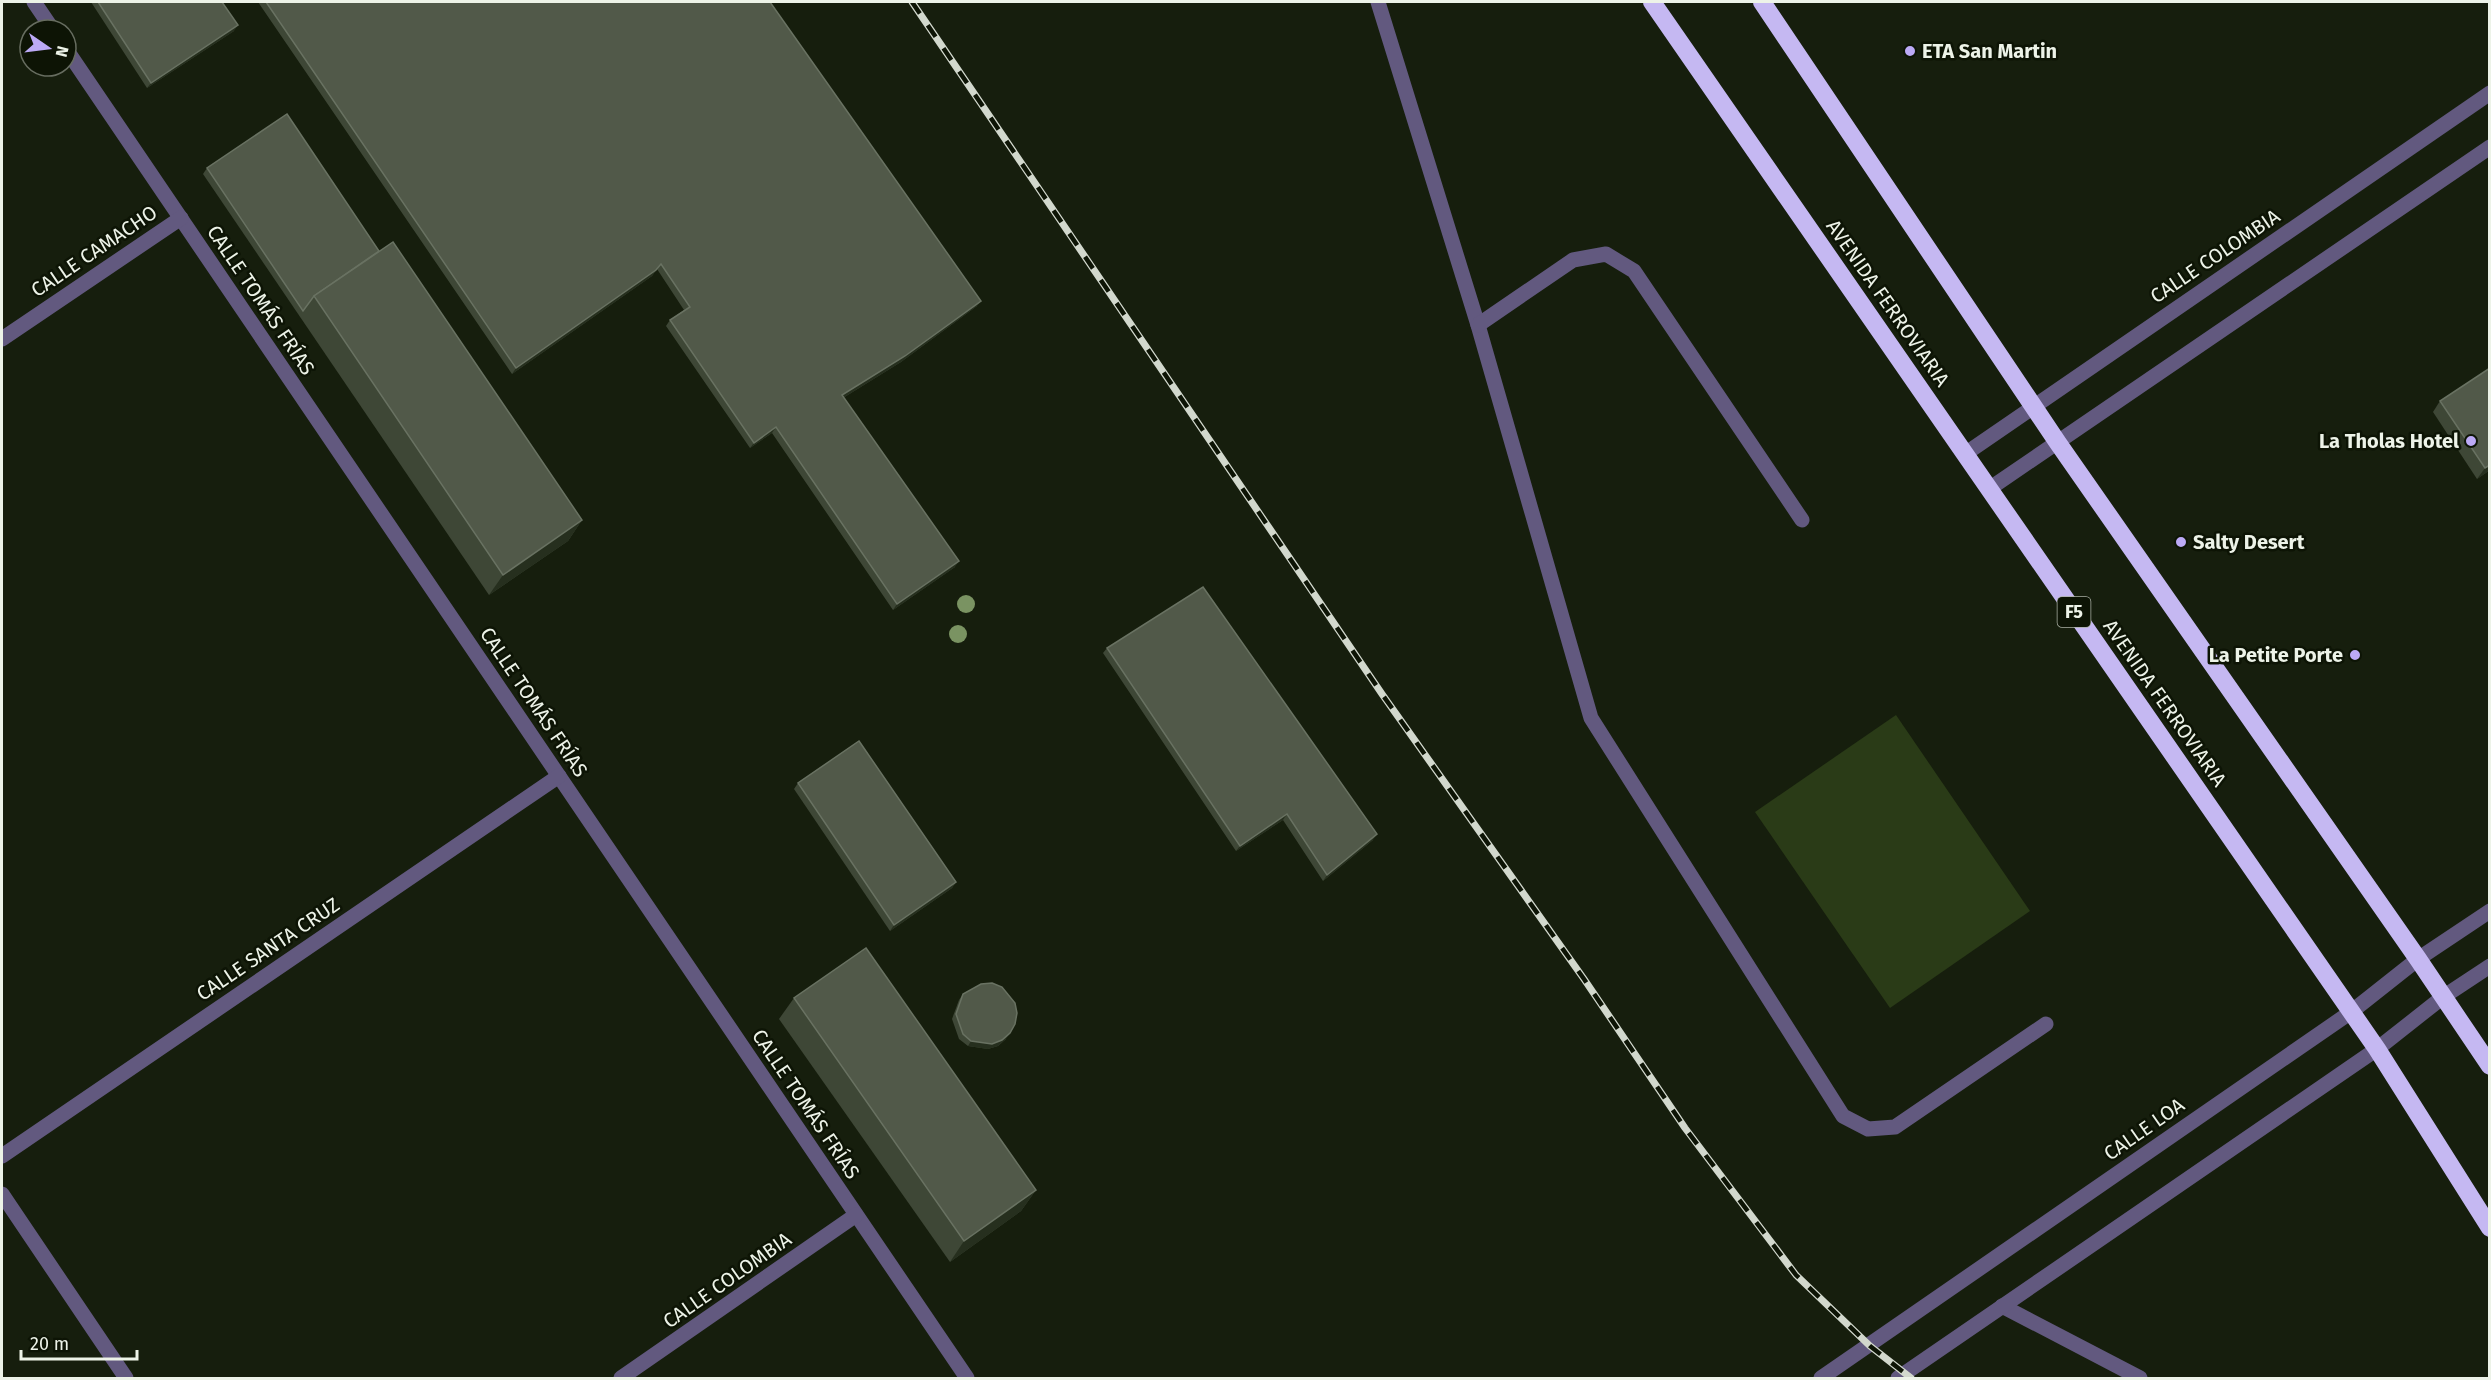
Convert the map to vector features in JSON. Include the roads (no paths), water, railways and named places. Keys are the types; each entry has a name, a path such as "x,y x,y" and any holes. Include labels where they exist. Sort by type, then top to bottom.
{"highway":[{"name":"AVENIDA FERROVIARIA","path":"1652,2 2377,1049 2490,1228"},
{"path":"1762,2 2058,442 2490,1066"}],"street":[{"path":"34,2 45,18"},
{"path":"1378,2 1478,325 1591,718 1843,1116 1868,1130 1895,1127 2046,1024"},
{"name":"CALLE TOMÁS FRÍAS","path":"78,67 967,1378"},
{"name":"CALLE COLOMBIA","path":"1965,454 2490,93"},
{"path":"1989,489 2490,147"},
{"name":"CALLE CAMACHO","path":"2,339 181,218"},
{"path":"1478,325 1573,260 1605,254 1634,271 1802,520"},
{"name":"CALLE SANTA CRUZ","path":"2,1156 559,776"},
{"name":"CALLE LOA","path":"1821,1378 2351,1012 2418,959 2490,911"},
{"path":"1898,1378 2377,1049 2443,997 2490,966"},
{"path":"2,1194 126,1378"},
{"name":"CALLE COLOMBIA","path":"621,1378 856,1215"},
{"path":"2002,1306 2140,1378"}],"railway":[{"path":"912,2 1382,694 1584,979 1685,1128 1796,1275 1870,1346 1911,1378"}],"place":[{"name":"ETA San Martin","path":"1910,51"},
{"name":"La Tholas Hotel","path":"2471,441"},
{"name":"Salty Desert","path":"2181,542"},
{"name":"La Petite Porte","path":"2355,655"}]}
